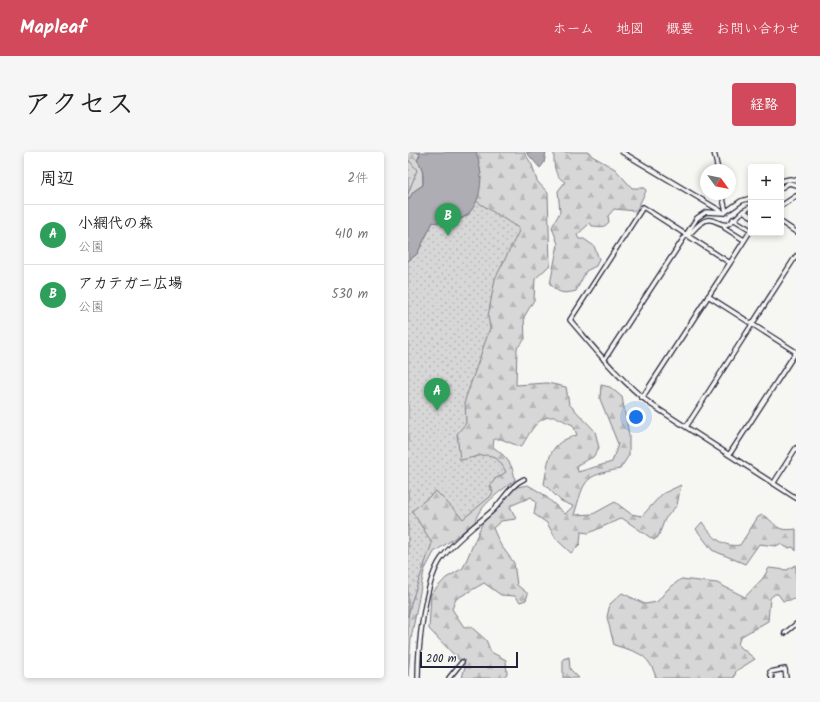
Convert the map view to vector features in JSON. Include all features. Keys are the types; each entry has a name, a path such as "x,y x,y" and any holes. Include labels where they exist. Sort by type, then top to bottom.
{"street":[{"path":"622,152 725,213"},
{"path":"714,152 717,164"},
{"path":"784,180 796,180"},
{"path":"784,186 789,183 796,185"},
{"path":"784,204 796,196"},
{"path":"604,360 697,218 703,213 711,211 725,213 741,201 748,199"},
{"path":"723,200 725,213"},
{"path":"730,262 644,207 570,320 626,384 642,398 796,498"},
{"path":"724,225 748,208"},
{"path":"743,211 748,214"},
{"path":"687,235 708,219 724,225 725,228 744,240"},
{"path":"734,219 748,228"},
{"path":"784,224 796,232"},
{"path":"642,398 748,234"},
{"path":"686,427 796,256"},
{"path":"708,296 796,352 729,455"},
{"path":"773,484 796,448"},
{"path":"418,678 426,605 433,573 445,554 463,535 494,510 518,482 524,479"},
{"path":"785,633 796,624"},
{"path":"449,678 462,662"},
{"path":"772,678 770,672 785,669 786,678"}],"green space":[{"path":"408,152 417,152 420,155 417,160 422,169 423,185 414,191 408,200"},
{"path":"476,152 524,152 532,165 537,181 548,193 550,265 535,279 534,300 524,317 525,339 517,348 516,385 547,383 566,387 569,404 595,431 599,448 593,457 577,465 578,472 612,462 618,444 600,399 601,385 610,387 622,397 629,435 629,455 620,469 598,474 587,482 580,494 574,515 593,514 615,502 631,514 642,516 662,494 681,485 677,505 665,519 658,537 654,540 622,518 589,533 581,532 580,544 571,553 556,539 547,523 534,514 536,502 531,497 510,506 516,519 501,521 493,528 500,544 514,563 517,585 528,594 526,600 520,602 515,596 501,595 484,583 456,599 452,609 464,627 470,626 486,640 491,652 506,660 507,674 502,678 462,678 465,666 429,629 431,594 446,578 463,568 482,524 517,487 528,485 543,494 565,514 573,506 561,501 544,484 549,459 555,447 567,438 577,435 573,425 555,417 543,419 534,426 521,447 501,439 494,439 493,447 502,454 511,465 515,480 485,505 480,511 475,522 434,552 424,571 411,639 408,678 408,440 466,221 481,174"},
{"path":"554,152 589,152 592,156 615,169 632,188 645,188 646,191 636,211 614,209 608,216 609,222 605,226 592,226 590,223 577,235 579,239 584,239 594,246 599,259 596,266 586,271 576,291 568,293 556,290 550,284 558,244 552,227 560,212 558,191 565,182 556,173 554,165"},
{"path":"408,159 417,170 408,194"},
{"path":"476,201 520,229 495,279 488,316 490,328 465,400 466,423 457,434 460,460 486,455 492,456 501,464 506,472 495,479 490,486 493,492 490,497 463,519 436,491 412,511 432,543 411,603 408,617 408,261 417,254 433,222 458,221 468,215"},
{"path":"762,515 779,528 788,530 796,529 796,551 793,547 788,548 780,544 776,546 759,544 745,564 712,550 696,529 702,522 718,540 728,545 740,545 758,517"},
{"path":"796,565 796,599 783,601 778,594 775,594 770,598 768,621 740,637 738,645 755,659 736,671 734,678 656,678 650,663 645,658 635,652 614,645 607,617 610,604 622,593 645,604 657,602 667,590 681,579 717,583 745,597 763,578 769,568 787,570"},
{"path":"569,657 570,669 579,678 563,678 563,659"}],"shaded area":[{"path":"418,152 476,152 481,173 480,185 474,206 468,214 459,219 448,222 433,222 417,254 408,261 408,200 414,191 423,185 422,169 417,160 420,155"},
{"path":"526,152 546,152 544,163 540,168"}],"place":[{"name":"アカテガニ広場","path":"448,236"},
{"name":"小網代の森","path":"437,411"}]}
